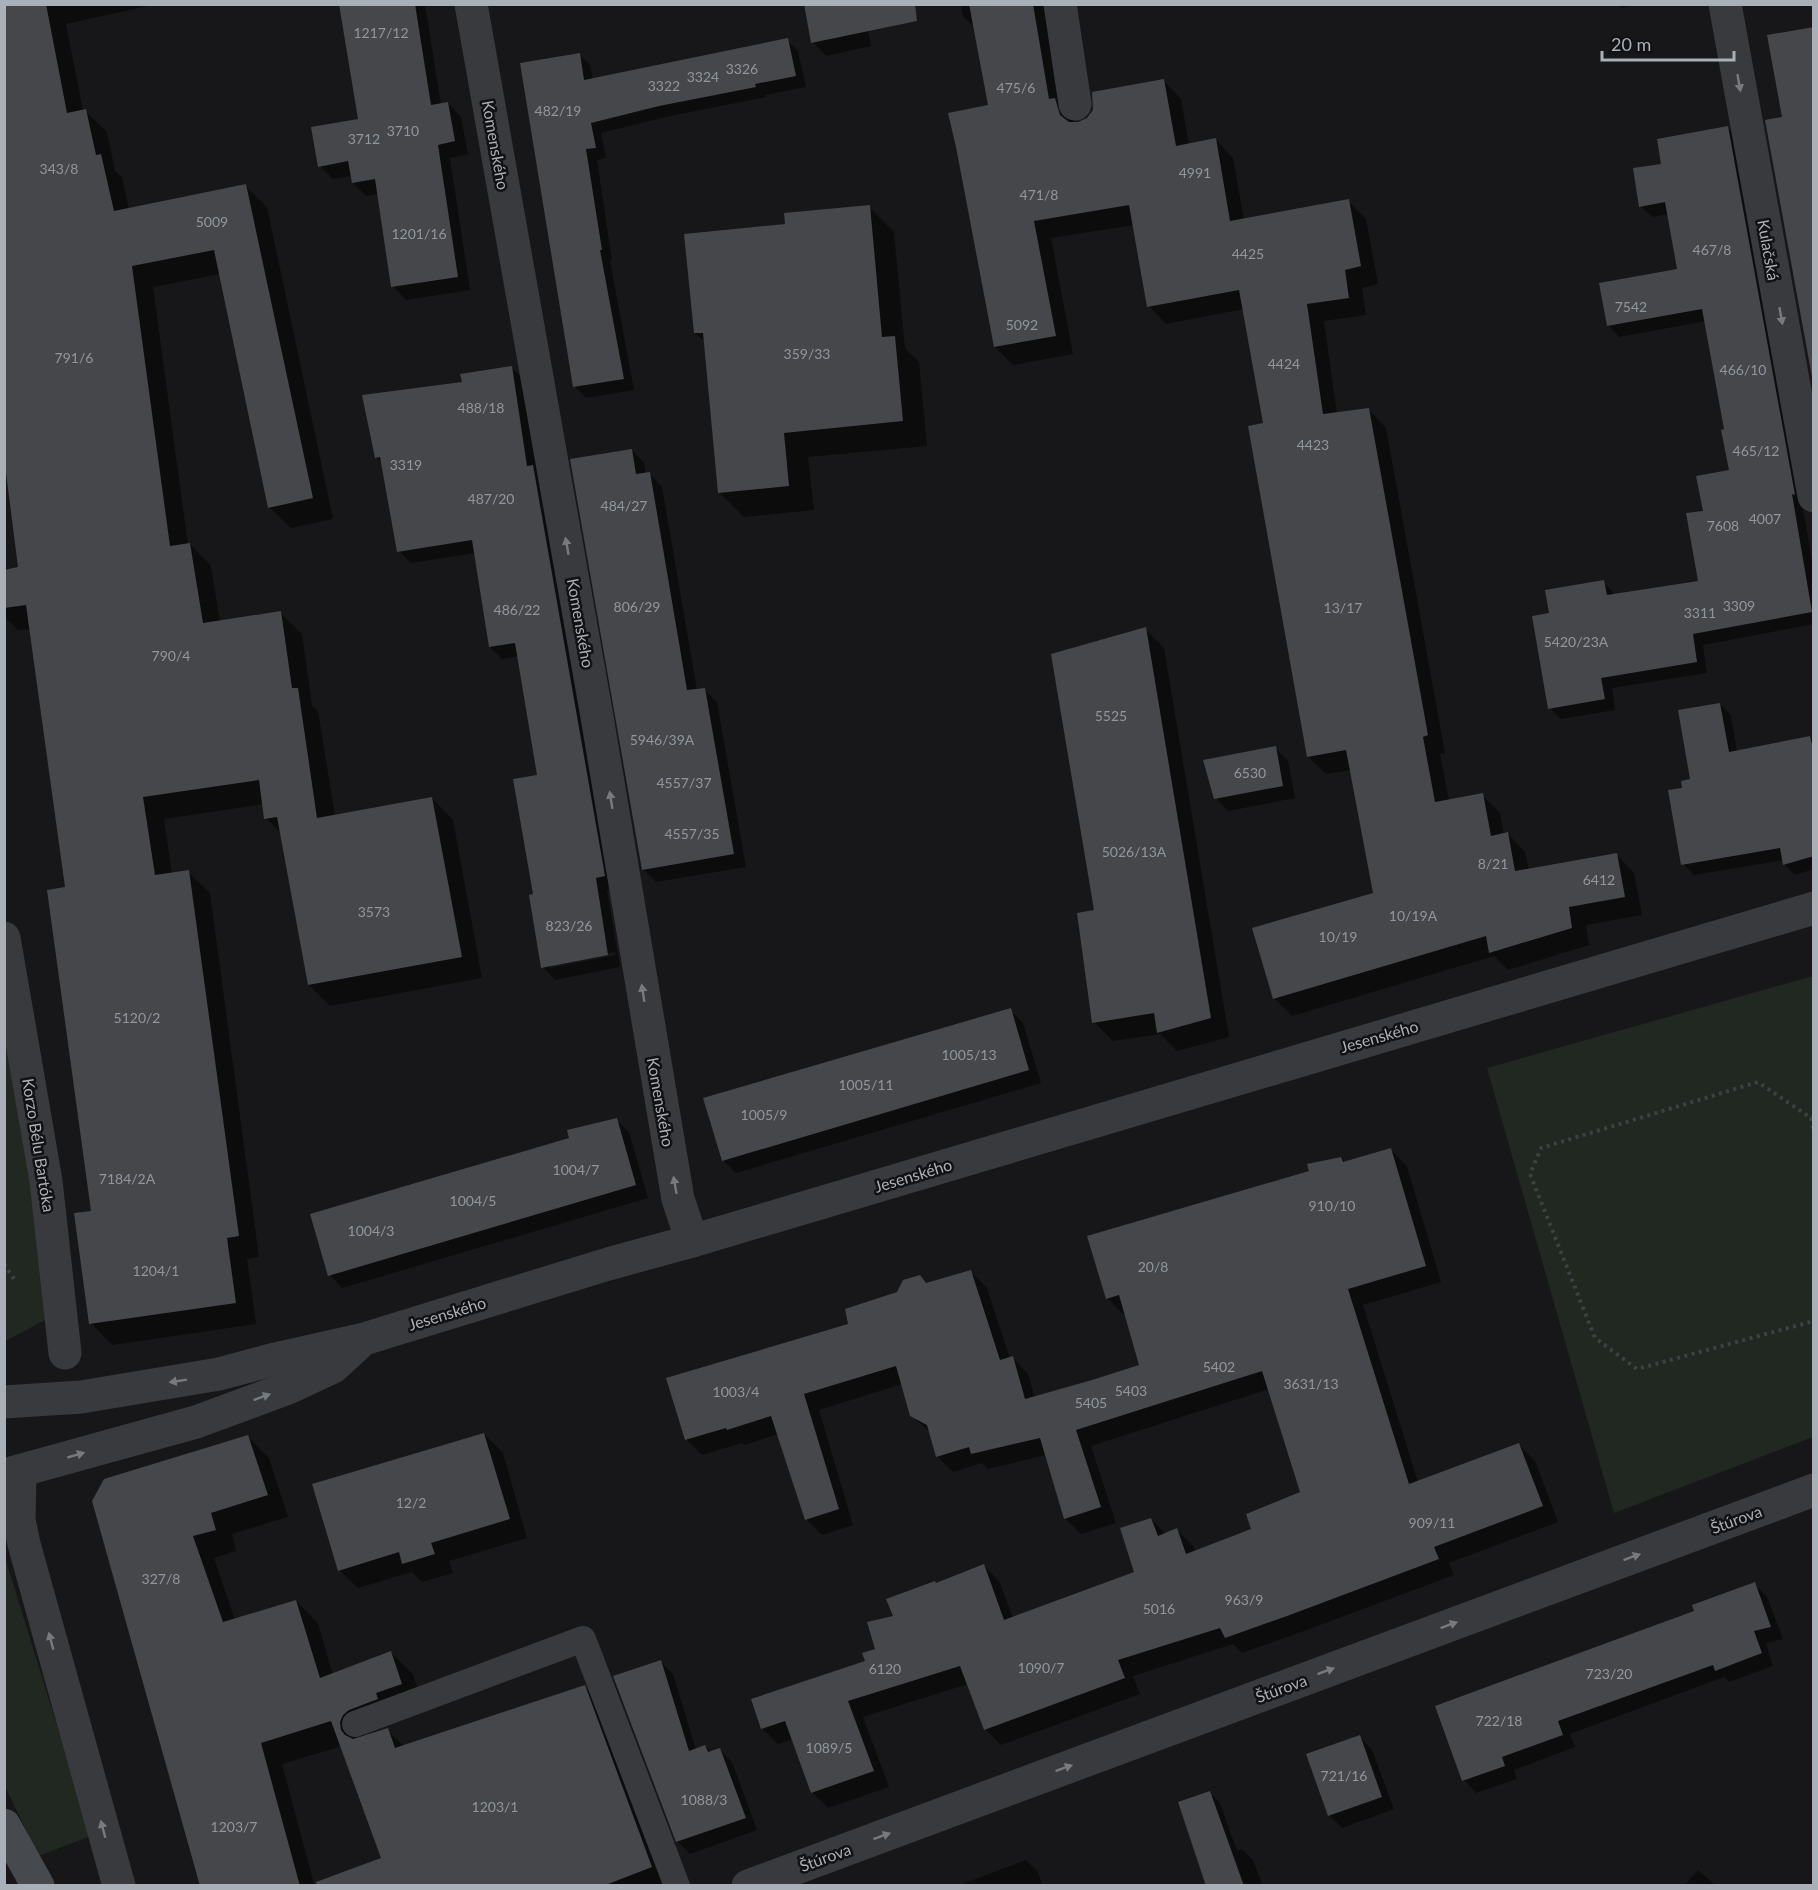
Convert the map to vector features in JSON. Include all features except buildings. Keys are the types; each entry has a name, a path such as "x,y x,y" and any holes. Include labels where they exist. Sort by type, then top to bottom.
{"main road":[{"path":"4,1825 38,1886"}],"street":[{"name":"Komenského","path":"471,4 596,711 678,1199 692,1241"},
{"path":"1060,4 1075,104"},
{"name":"Kulačská","path":"1725,4 1814,496"},
{"name":"Jesenského","path":"4,1402 81,1397 219,1374 364,1339 608,1263 692,1241 1814,908"},
{"name":"Korzo Bélu Bartóka","path":"4,938 46,1181 65,1353"},
{"path":"119,1886 24,1544 12,1473 196,1422 288,1388 333,1367 364,1339"},
{"name":"Štúrova","path":"748,1886 1814,1490"}],"lane":[{"path":"355,1724 583,1639 677,1886"}],"path":[{"path":"1814,1134 1812,1117 1758,1082 1541,1148 1530,1174 1595,1338 1637,1369 1814,1322"}],"shaded area":[{"path":"1813,976 1813,1437 1614,1513 1487,1068"},
{"path":"4,992 49,1318 5,1341 4,1341"},
{"path":"4,1554 91,1836 38,1856 5,1786"}]}
